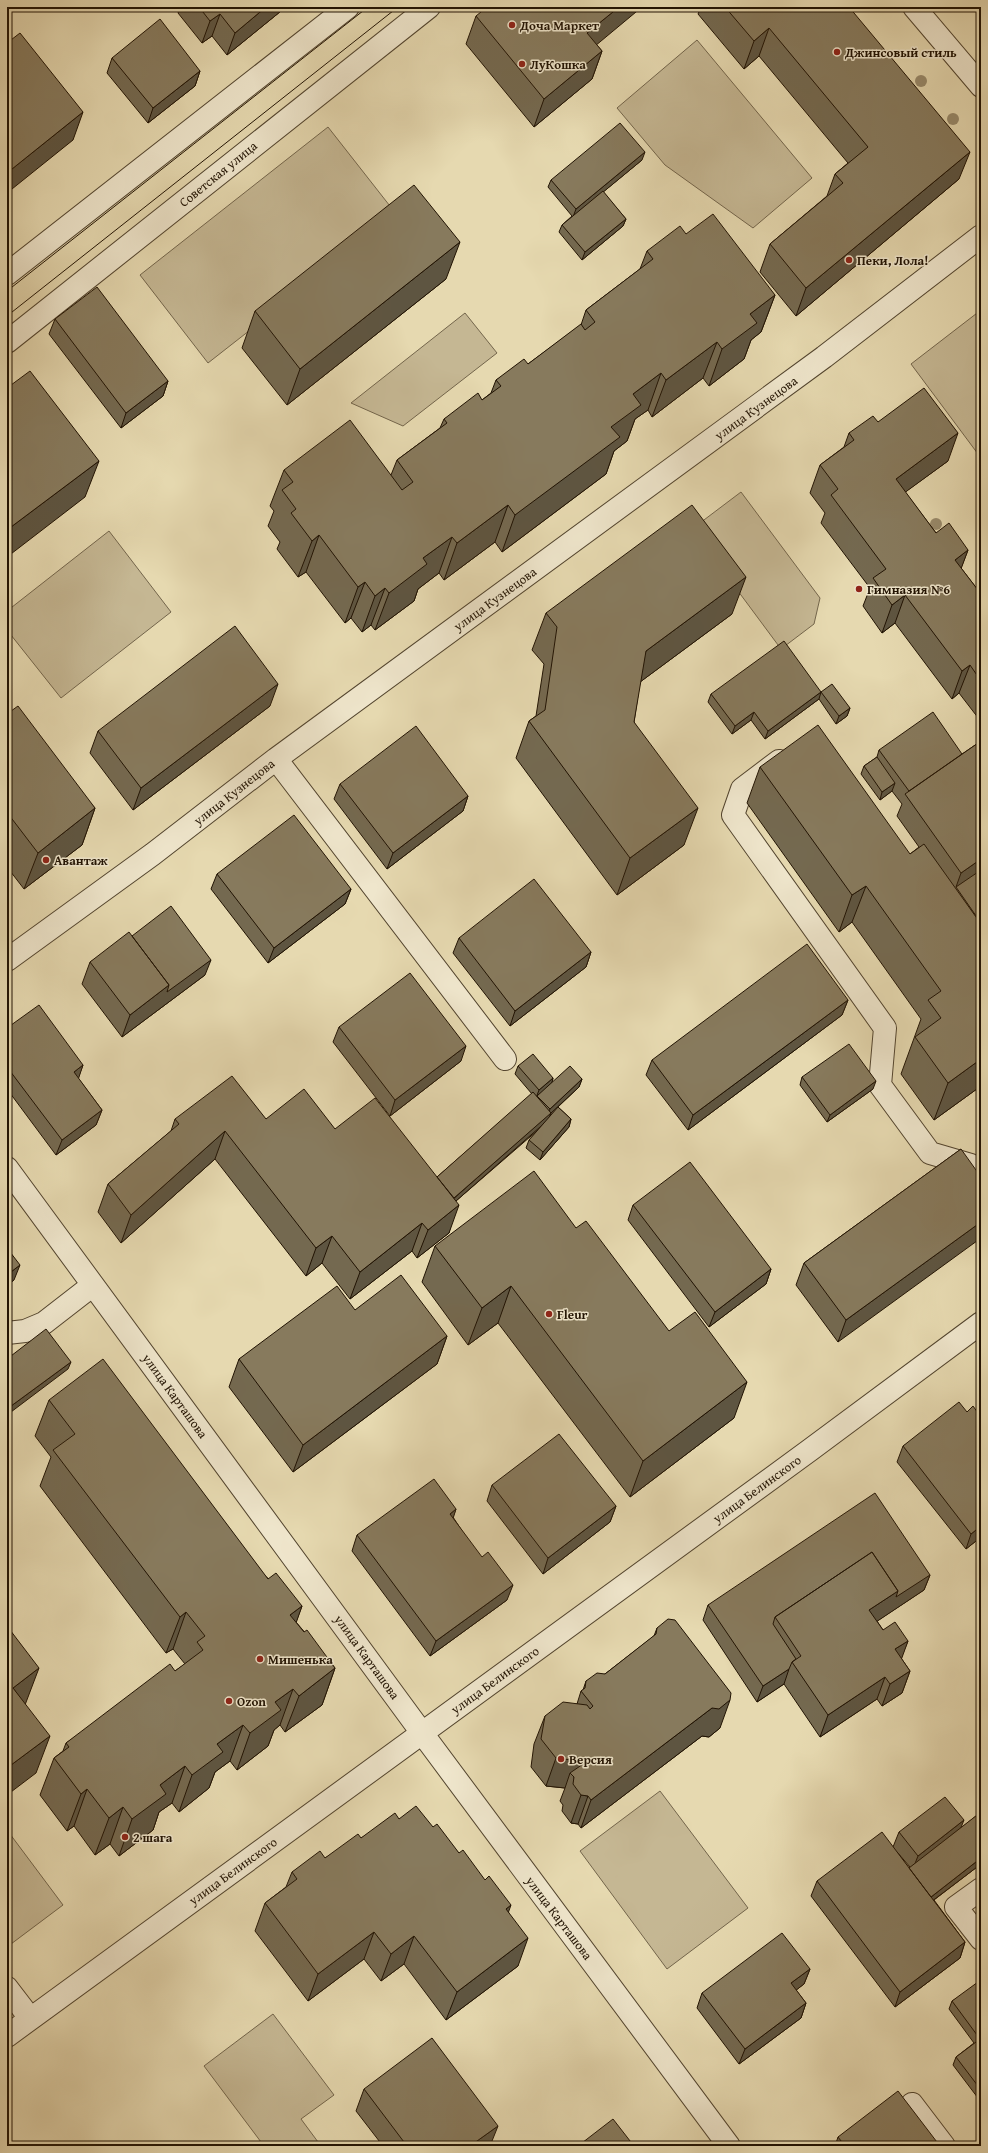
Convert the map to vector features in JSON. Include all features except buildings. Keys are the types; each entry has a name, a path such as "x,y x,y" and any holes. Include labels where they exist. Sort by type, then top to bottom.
{"street":[{"path":"7,274 348,7"},
{"name":"Советская улица","path":"7,342 429,7"},
{"path":"914,7 981,86"},
{"name":"улица Кузнецова","path":"7,960 152,854 276,759 824,357 981,236"},
{"path":"797,748 742,789 732,816 885,1028 880,1085 930,1154 971,1165 981,1180"},
{"path":"276,759 505,1059"},
{"name":"улица Карташова","path":"7,1168 422,1733 729,2146"},
{"path":"7,1333 25,1331 44,1323 93,1285"},
{"name":"улица Белинского","path":"7,2036 804,1455 981,1323"},
{"path":"981,1889 956,1908 981,1939"},
{"path":"7,1988 30,2018"},
{"path":"912,2104 944,2146"}],"shaded area":[{"path":"697,40 812,178 753,228 665,165 617,108"},
{"path":"328,127 397,215 208,363 140,275"},
{"path":"981,310 981,458 911,364"},
{"path":"465,313 497,353 403,426 351,403"},
{"path":"741,492 820,598 814,624 781,649 692,529"},
{"path":"109,531 171,612 61,698 7,630 7,611"},
{"path":"660,1791 748,1908 667,1969 580,1851"},
{"path":"7,1830 63,1905 7,1947"},
{"path":"273,2014 334,2095 301,2119 321,2146 264,2146 204,2066"}],"tram line":[{"path":"7,291 368,7"},
{"path":"7,316 398,7"}],"place":[{"name":"Доча Маркет","path":"512,25"},
{"name":"Джинсовый стиль","path":"837,52"},
{"name":"ЛуКошка","path":"522,64"},
{"name":"Пеки, Лола!","path":"849,260"},
{"name":"Гимназия №6","path":"859,589"},
{"name":"Авантаж","path":"46,860"},
{"name":"Fleur","path":"549,1314"},
{"name":"Мишенька","path":"260,1659"},
{"name":"Ozon","path":"229,1701"},
{"name":"Версия","path":"561,1759"},
{"name":"2 шага","path":"125,1837"}]}
